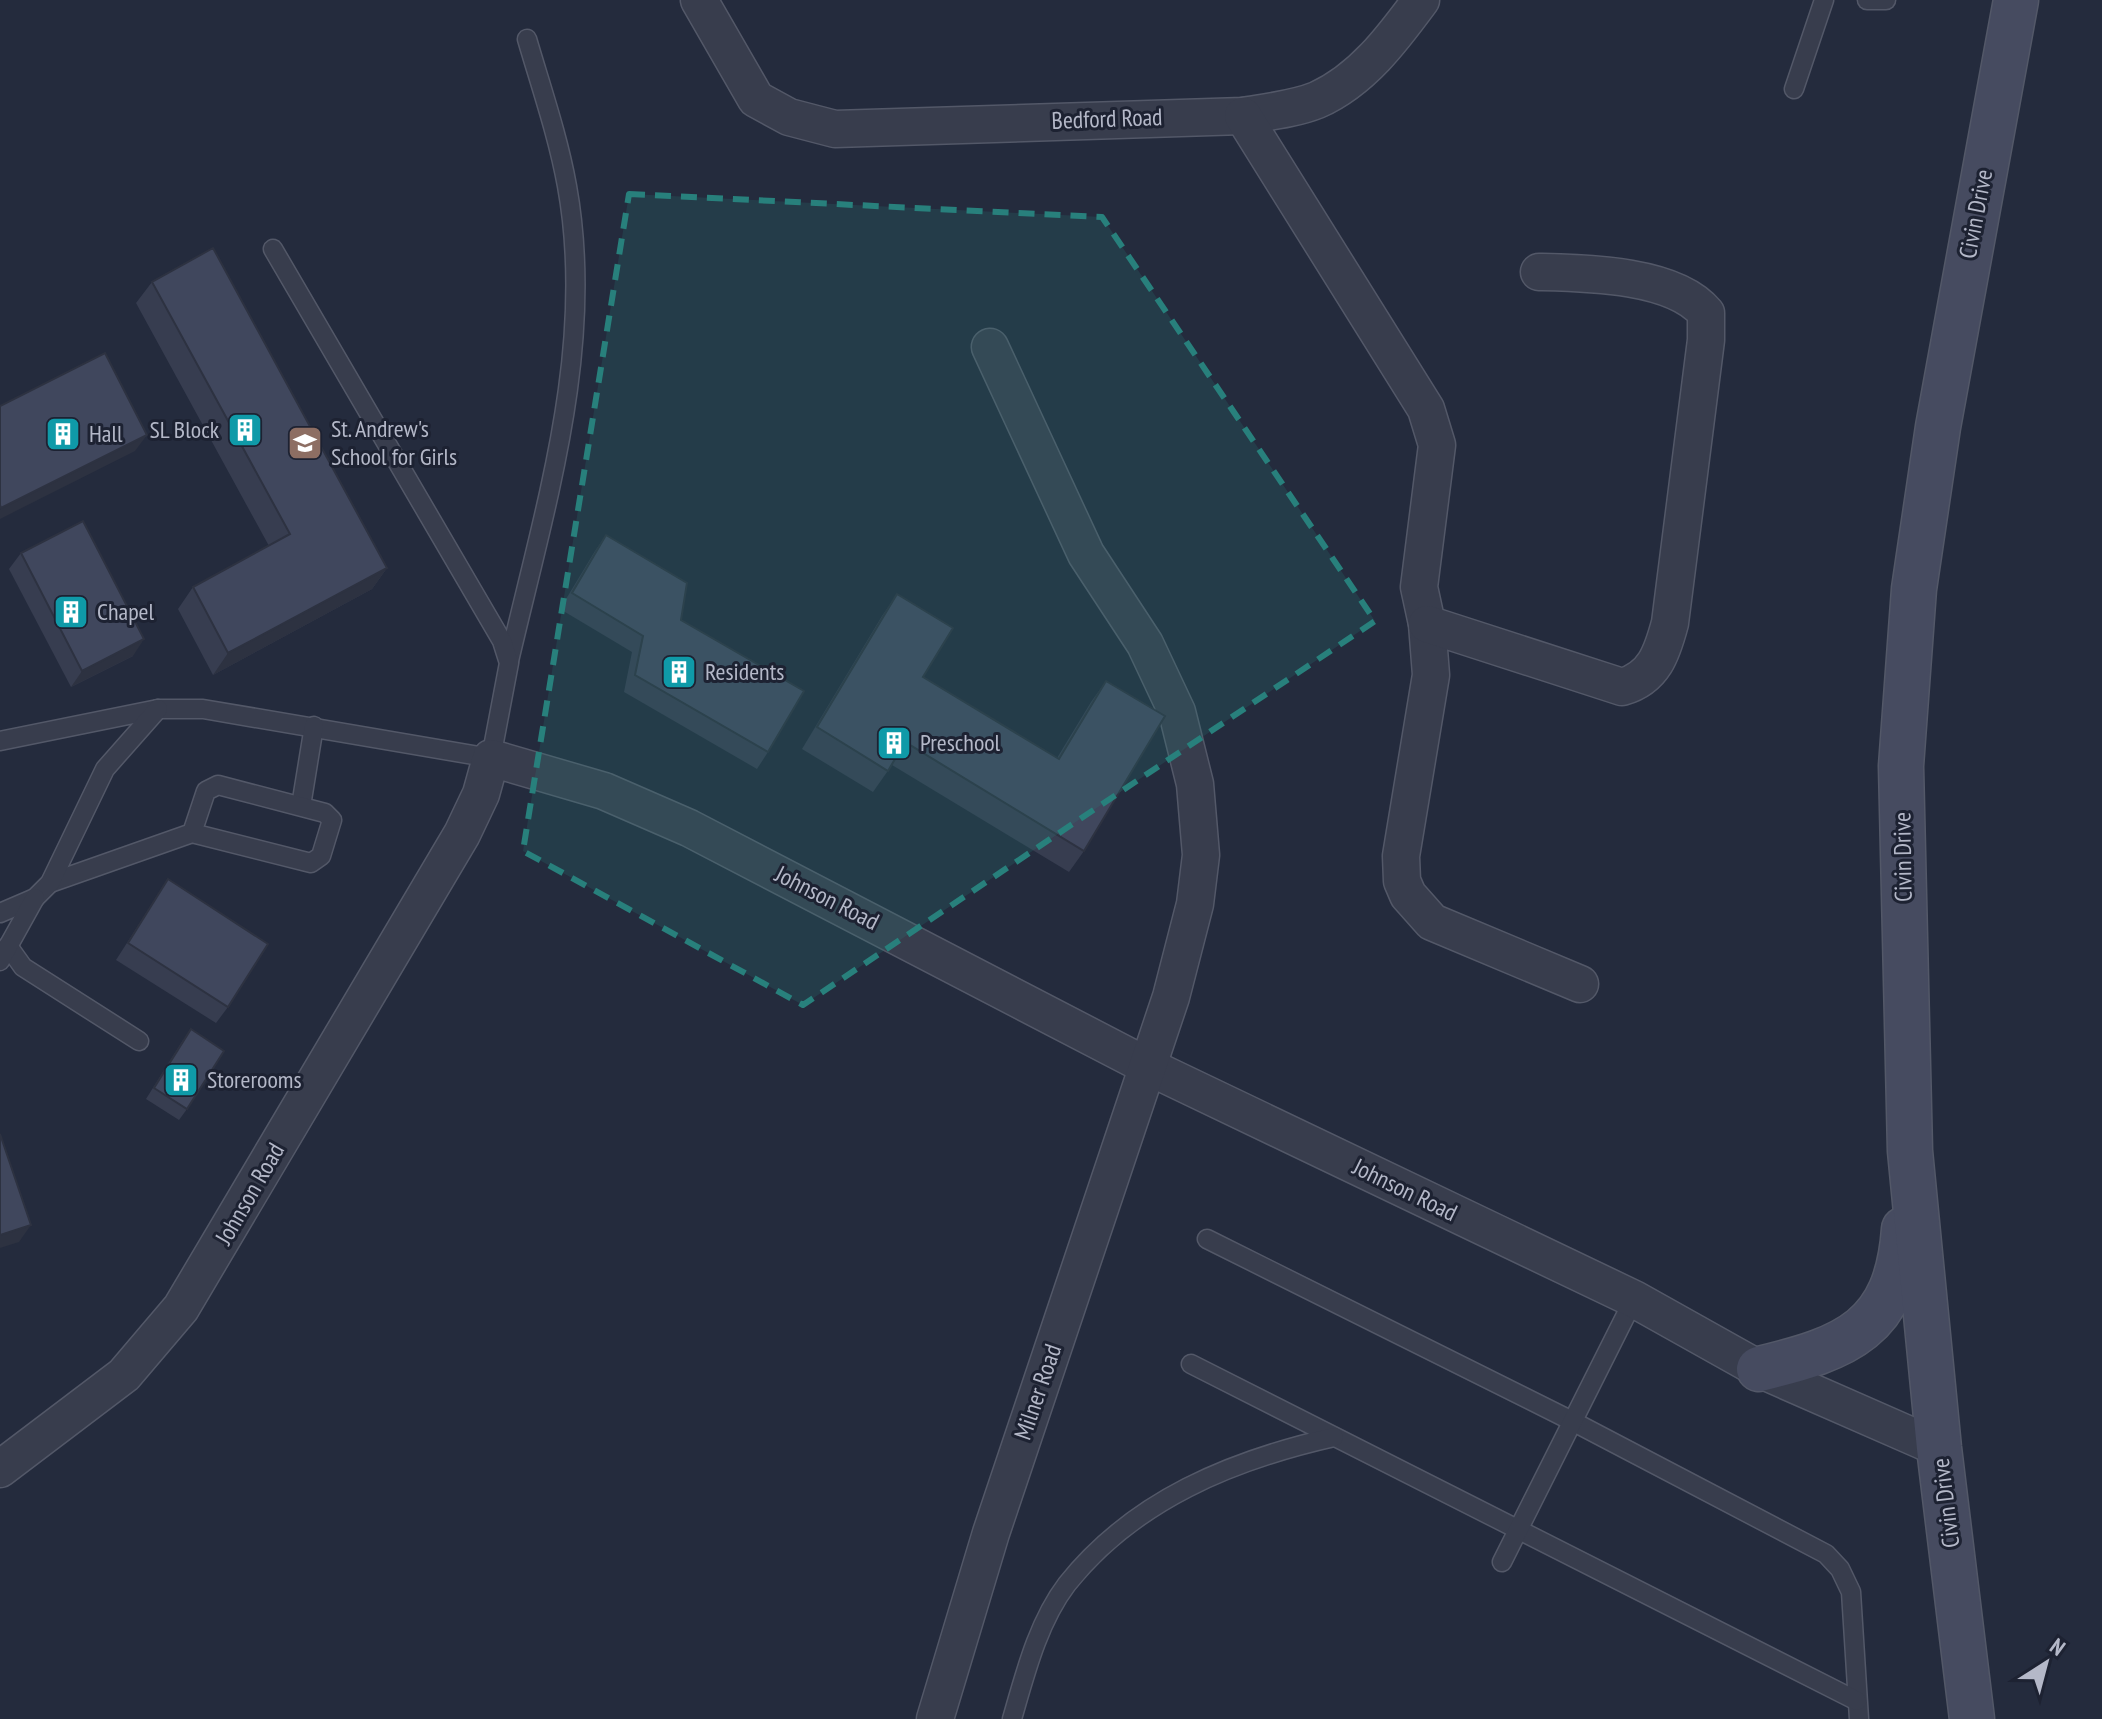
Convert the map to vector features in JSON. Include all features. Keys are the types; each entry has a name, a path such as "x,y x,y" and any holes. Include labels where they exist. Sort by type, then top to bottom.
{"main road":[{"name":"Civin Drive","path":"1972,1719 1939,1448 1910,1151 1901,766 1914,589 1948,369 2016,0"},
{"path":"1759,1369 1820,1355 1864,1329 1886,1302 1903,1253 1910,1151"}],"street":[{"name":"Bedford Road","path":"699,0 756,99 789,117 835,129 1243,116 1318,100 1364,70 1421,0"},
{"path":"1243,116 1426,409 1434,428 1437,445 1419,587 1427,624 1429,687 1401,856 1408,895 1432,922 1580,984"},
{"path":"1427,624 1622,687 1646,675 1663,652 1670,623 1706,340 1706,313 1691,299 1664,287 1584,273 1539,272"},
{"name":"Milner Road","path":"935,1719 991,1533 1147,1066 1195,904 1201,855 1195,784 1177,712 1145,644 1086,554 990,347"},
{"name":"Johnson Road","path":"0,1469 124,1375 181,1308 462,834 481,794 491,758 604,791 689,828 1147,1066 1634,1299 1759,1369 1939,1448"}],"lane":[{"path":"1794,89 1824,0"},
{"path":"1867,0 1886,0"},
{"path":"0,741 158,709 203,709 491,758 509,663 550,500 575,344 568,188 527,39"},
{"path":"273,249 502,641 509,663"},
{"path":"139,1041 4,954 35,898 50,883 105,769 158,709"},
{"path":"301,806 314,726"},
{"path":"50,883 192,833 311,863 321,856 332,828 330,816 214,785 206,791 192,833"},
{"path":"0,913 35,898"},
{"path":"1207,1239 1572,1421 1826,1554 1840,1569 1851,1592 1858,1710"},
{"path":"1502,1562 1634,1299"},
{"path":"1191,1364 1858,1710"},
{"path":"1012,1719 1038,1639 1054,1606 1067,1585 1102,1549 1164,1499 1241,1461 1334,1437"}],"highlighted area":[{"path":"629,194 1102,217 1375,621 803,1005 523,851"}],"building":[{"name":"SL Block","path":"213,248 387,568 228,653 193,587 290,534 152,282"},
{"name":"Hall","path":"105,353 147,435 1,508 0,406"},
{"name":"Chapel","path":"83,521 144,639 82,671 21,553"},
{"name":"Residents","path":"606,535 687,583 681,620 804,691 768,752 635,675 643,636 572,593"},
{"name":"Preschool","path":"897,594 953,628 923,677 1059,759 1106,681 1165,716 1084,851 905,742 888,771 817,727"},
{"path":"168,879 268,944 228,1007 128,943"},
{"name":"Storerooms","path":"191,1029 224,1051 187,1109 154,1088"},
{"path":"0,1134 31,1225 0,1235"}],"place":[{"name":"SL Block","path":"245,430"},
{"name":"Hall","path":"63,434"},
{"name":"St. Andrew's School for Girls","path":"305,443"},
{"name":"Chapel","path":"71,612"},
{"name":"Residents","path":"679,672"},
{"name":"Preschool","path":"894,743"},
{"name":"Storerooms","path":"181,1080"}]}
